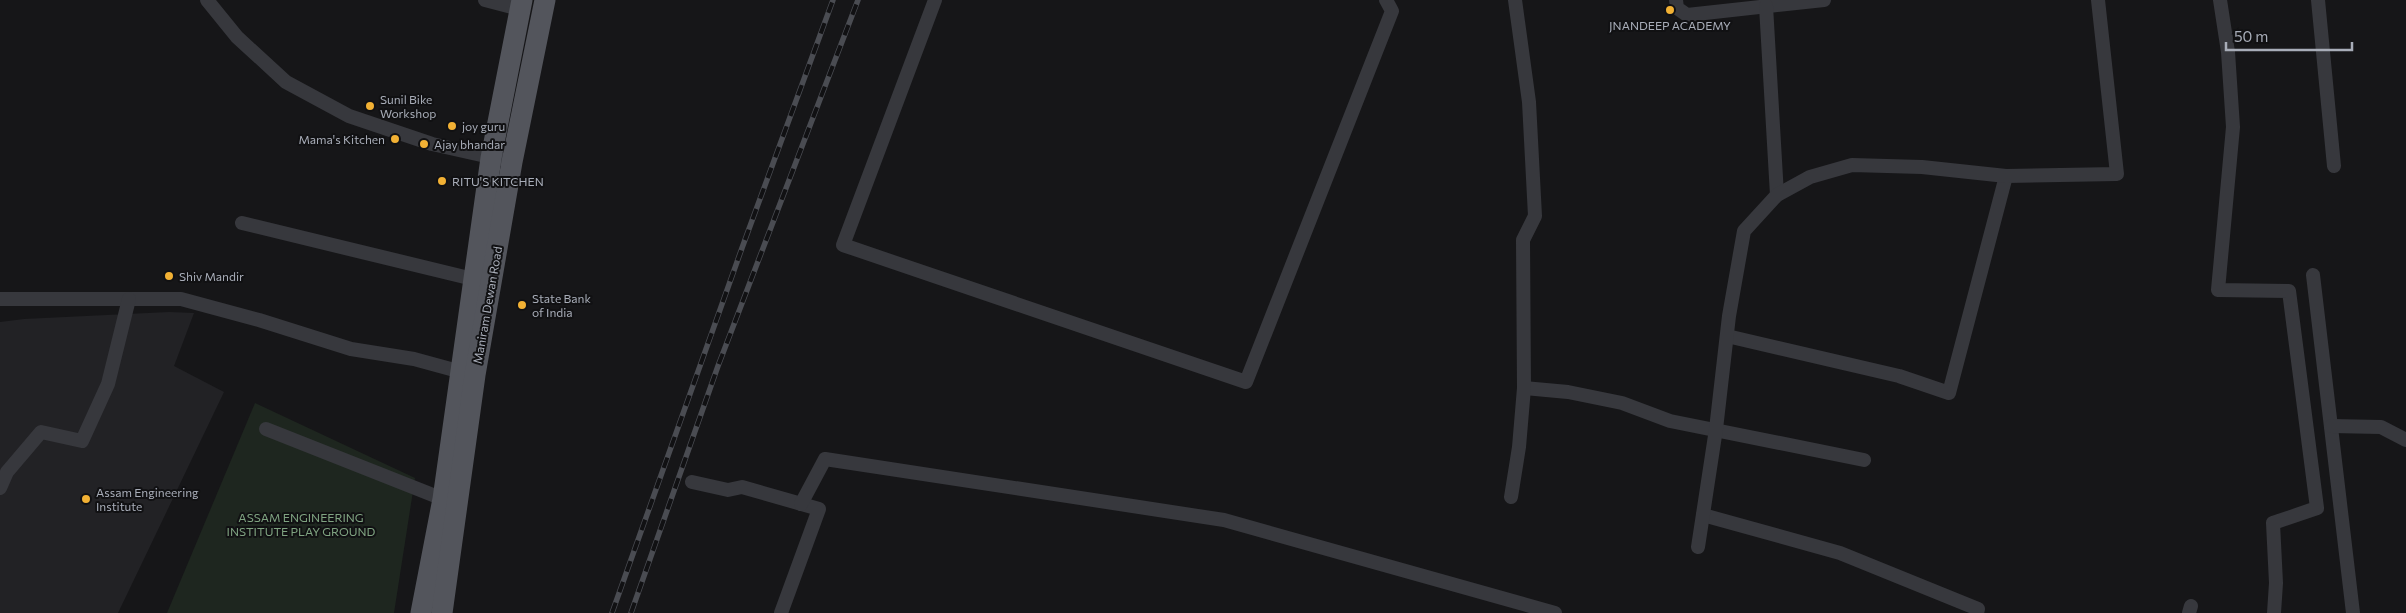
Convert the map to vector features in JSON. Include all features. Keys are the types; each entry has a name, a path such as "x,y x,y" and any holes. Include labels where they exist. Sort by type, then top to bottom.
{"main road":[{"name":"Maniram Dewan Road","path":"421,613 467,374 545,0"},
{"name":"Maniram Dewan Road","path":"442,613 467,374 473,280 492,158 521,5"}],"street":[{"path":"207,0 237,37 286,82 349,116 432,144 512,162"},
{"path":"485,0 521,5"},
{"path":"935,0 843,245 1246,382 1392,11 1386,0"},
{"path":"1511,497 1519,447 1524,388 1523,240 1534,216 1529,102 1516,0"},
{"path":"1676,0 1677,8 1688,15 1824,0"},
{"path":"1698,547 1716,429 1727,336 1744,231 1777,195 1810,177 1852,165 1922,167 2006,176 2117,174 2098,0"},
{"path":"2220,0 2228,52 2233,127 2218,290 2289,292 2317,508 2273,523 2276,583 2274,613"},
{"path":"2318,0 2334,166"},
{"path":"1766,6 1777,195"},
{"path":"1727,336 1899,376 1949,393 2006,176"},
{"path":"242,223 473,280"},
{"path":"2313,275 2353,613"},
{"path":"0,488 7,472 40,432 82,442 108,384 129,298"},
{"path":"0,299 181,299 259,320 351,349 414,359 467,374"},
{"path":"1524,388 1568,392 1622,403 1670,421 1864,460"},
{"path":"2331,426 2381,428 2406,440"},
{"path":"266,429 443,499"},
{"path":"801,504 825,459 1224,520 1555,613"},
{"path":"692,482 728,490 742,487 819,509 781,613"},
{"path":"1703,515 1840,553 1978,609 1977,613"}],"shaded area":[{"name":"Assam Engineering Institute","path":"169,312 194,313 174,366 224,392 118,613 0,613 0,322 24,319"}],"green space":[{"name":"ASSAM ENGINEERING INSTITUTE PLAY GROUND","path":"255,403 415,478 394,613 167,613"}],"railway":[{"path":"612,613 833,0"},
{"path":"631,613 718,366 858,0"}],"place":[{"name":"JNANDEEP ACADEMY","path":"1670,10"},
{"name":"Sunil Bike Workshop","path":"370,106"},
{"name":"joy guru","path":"452,126"},
{"name":"Mama's Kitchen","path":"395,139"},
{"name":"Ajay bhandar","path":"424,144"},
{"name":"RITU'S KITCHEN","path":"442,181"},
{"name":"Shiv Mandir","path":"169,276"},
{"name":"State Bank of India","path":"522,305"},
{"name":"Assam Engineering Institute","path":"86,499"}]}
